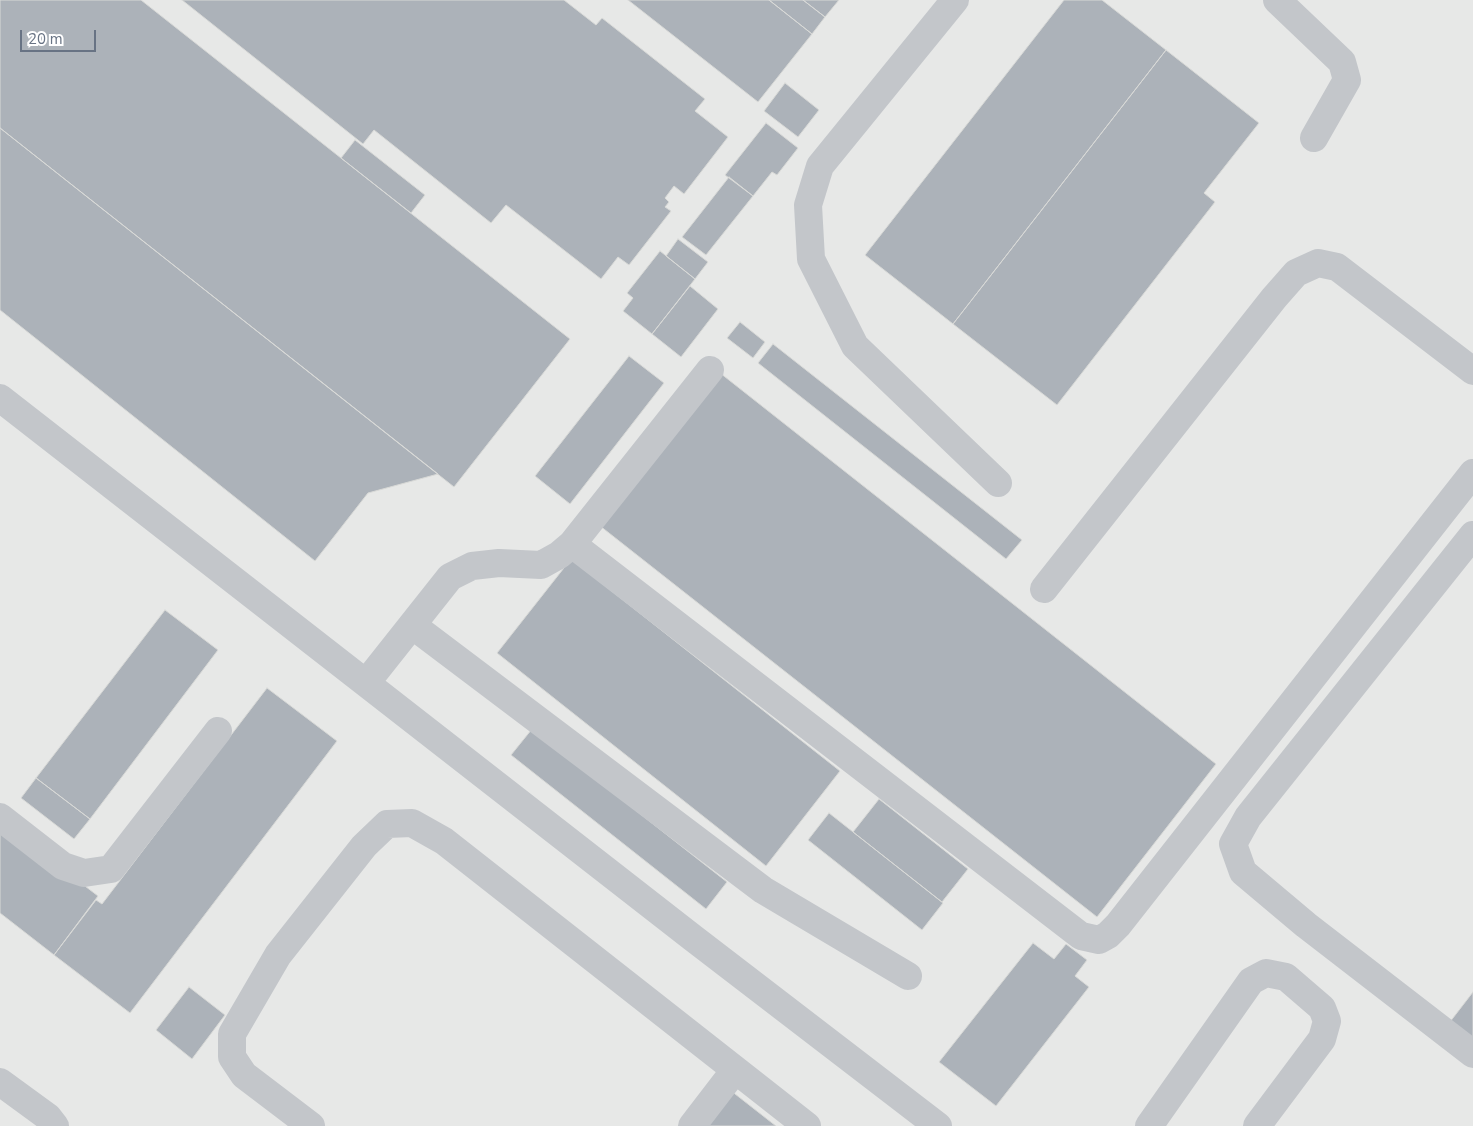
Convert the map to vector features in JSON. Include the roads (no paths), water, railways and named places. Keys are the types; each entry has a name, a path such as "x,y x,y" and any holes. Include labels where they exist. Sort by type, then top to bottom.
{"street":[{"path":"955,0 820,166 808,205 811,259 855,346 998,483"},
{"path":"1277,0 1342,62 1347,80 1314,138"},
{"path":"1044,589 1274,298 1296,273 1318,263 1337,267 1473,371"},
{"path":"366,683 450,577 472,566 499,563 541,565 559,555 572,544 710,370"},
{"path":"0,398 938,1126"},
{"path":"572,544 1081,936 1099,940 1108,935 1118,925 1473,473"},
{"path":"1472,538 1248,817 1233,844 1243,872 1306,925 1473,1054"},
{"path":"412,625 763,890 908,976"},
{"path":"0,817 63,866 84,873 111,869 218,731"},
{"path":"311,1126 244,1075 232,1057 232,1034 278,955 364,846 387,824 412,823 444,841 807,1126"},
{"path":"1149,1126 1251,981 1266,973 1286,977 1322,1008 1327,1021 1322,1039 1257,1126"},
{"path":"692,1126 734,1070"},
{"path":"0,1082 48,1117 55,1126"}]}
